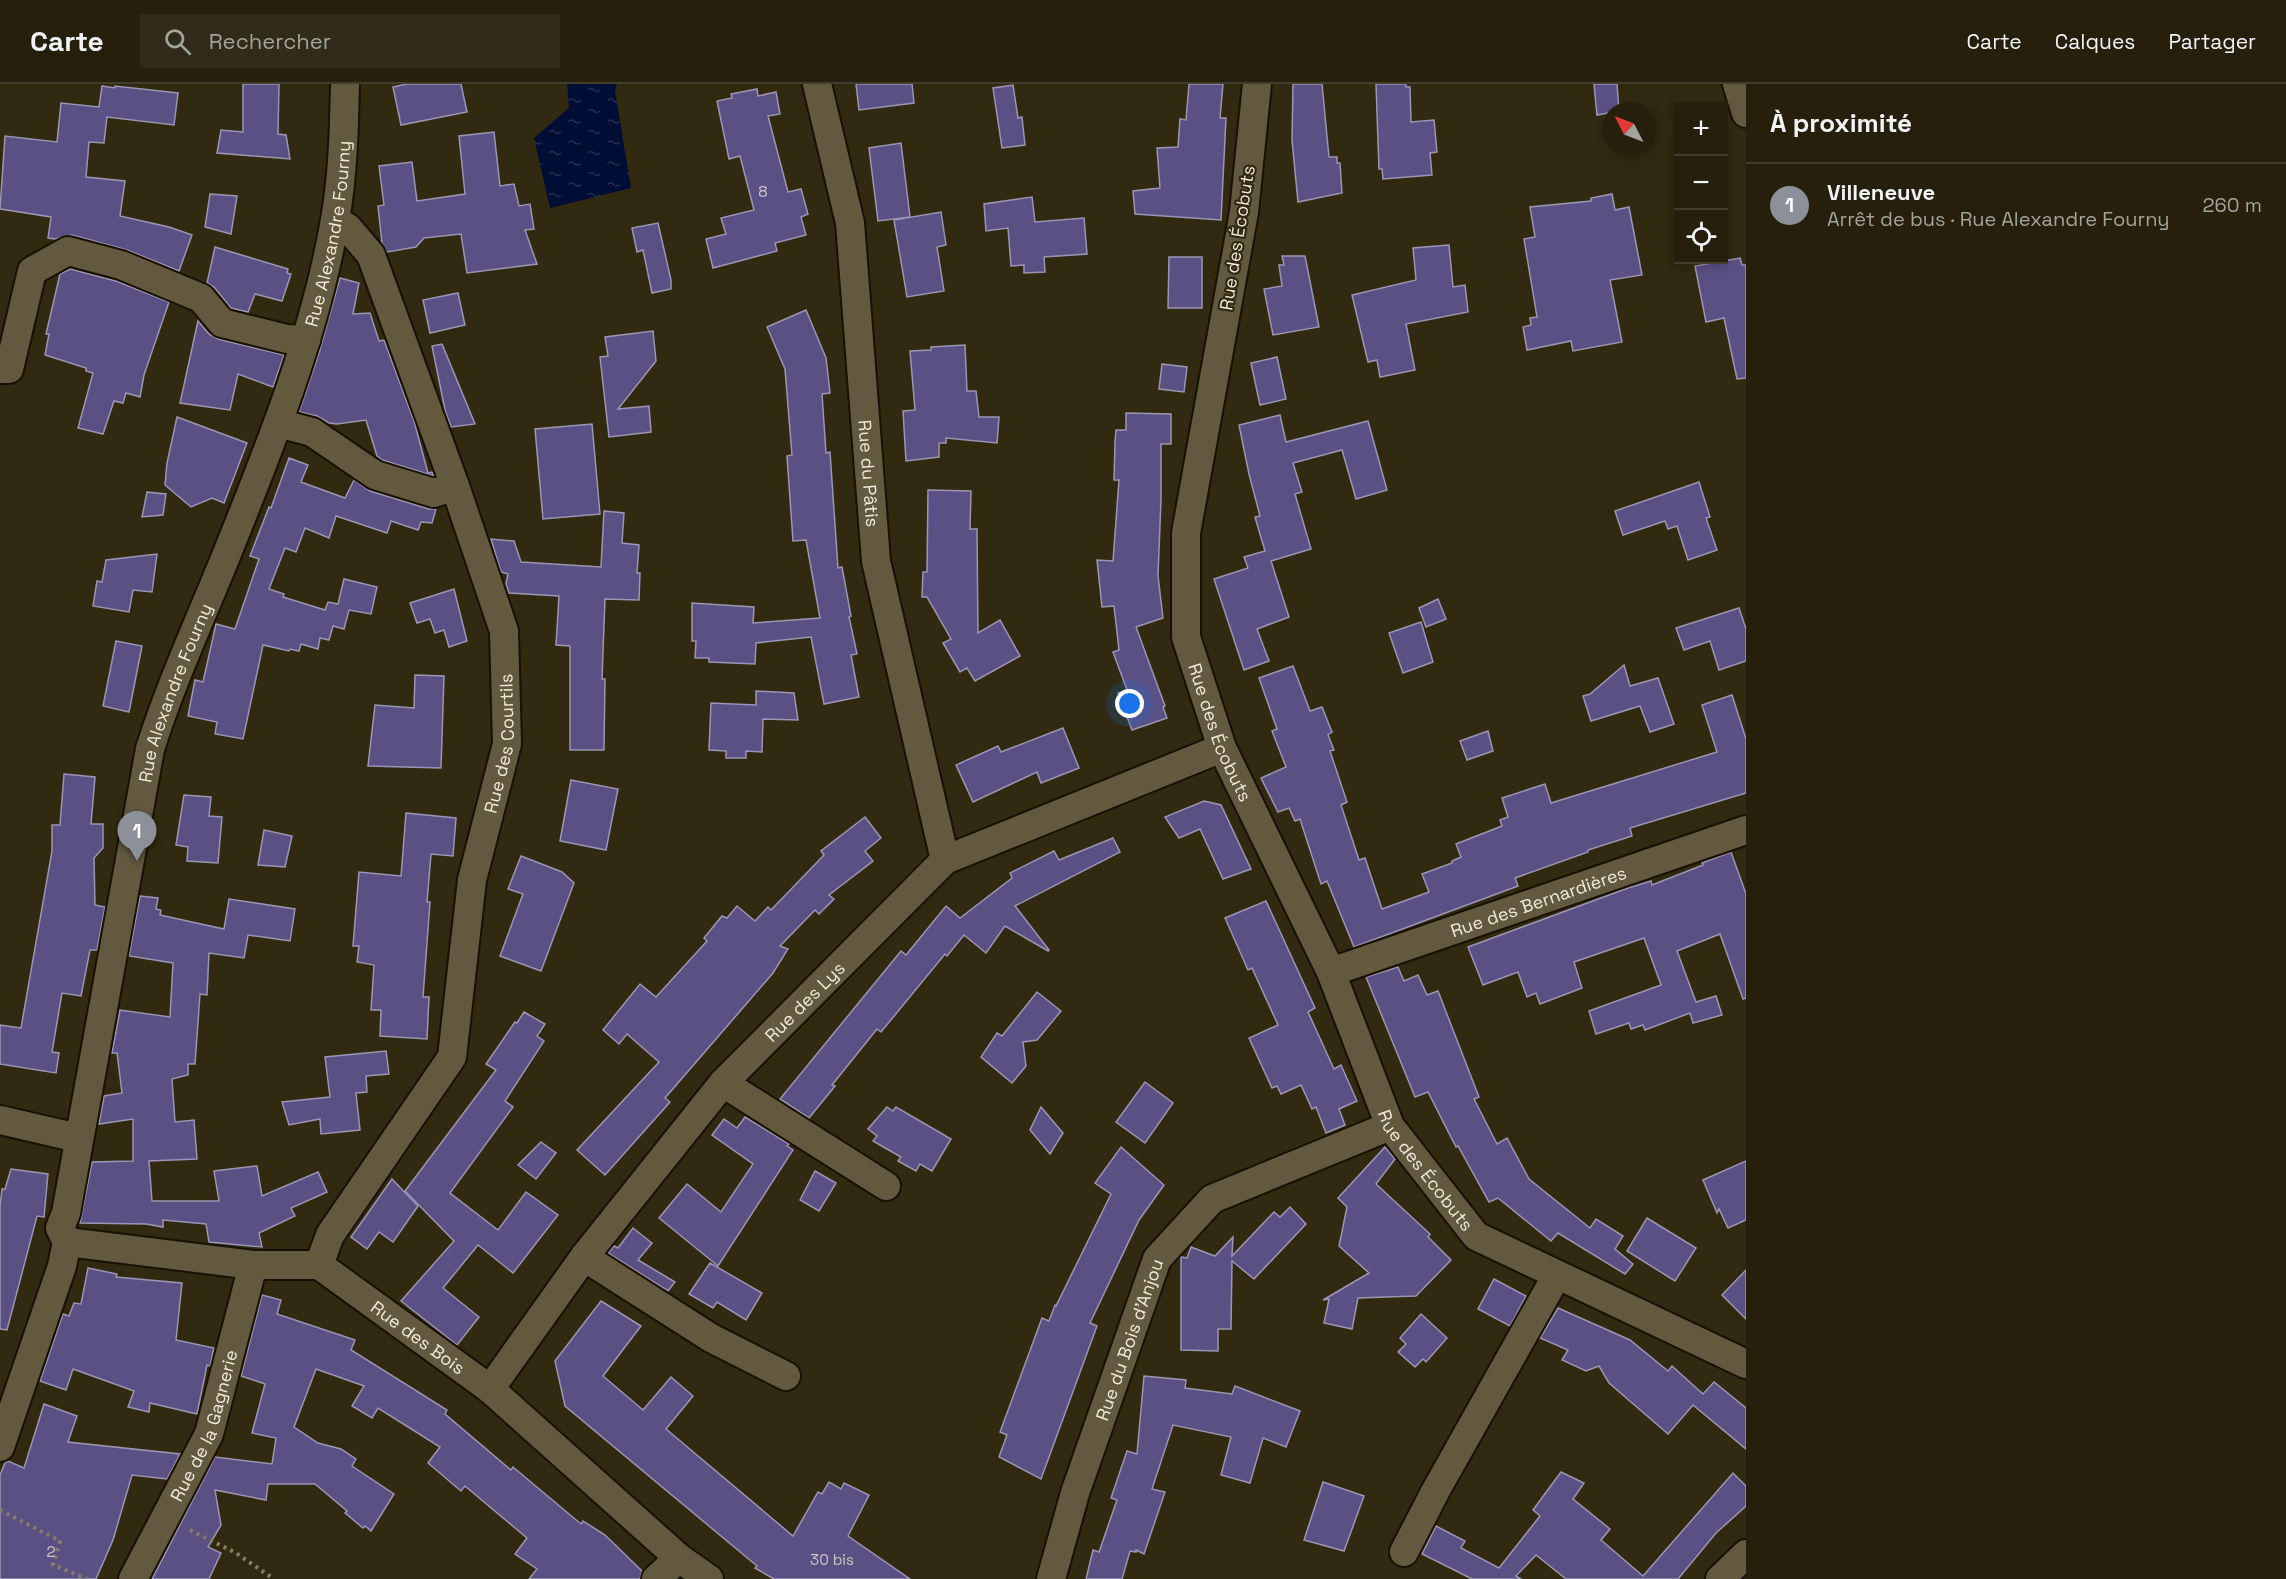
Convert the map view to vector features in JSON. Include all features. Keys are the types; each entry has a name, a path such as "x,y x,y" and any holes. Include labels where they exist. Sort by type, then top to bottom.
{"street":[{"name":"Rue Alexandre Fourny","path":"0,1447 62,1266 67,1242 60,1228 66,1213 150,750 162,711 278,423 306,340 335,220 344,147 345,84"},
{"name":"Rue du Pâtis","path":"817,84 850,224 876,561 945,860"},
{"name":"Rue des Écobuts","path":"1257,84 1244,212 1186,533 1186,637 1222,748 1331,972 1390,1126 1476,1236 1746,1364"},
{"path":"1737,84 1746,113"},
{"name":"Rue des Courtils","path":"319,1264 330,1235 452,1057 472,880 507,744 504,631 455,486 371,255 348,228 335,220"},
{"path":"0,369 9,369 32,272 68,251 121,265 201,298 222,323 287,339 306,340"},
{"path":"278,423 312,432 375,475 434,492 455,486"},
{"name":"Rue des Lys","path":"490,1389 584,1257 723,1083 945,860 1222,748"},
{"name":"Rue des Bernardières","path":"1331,972 1746,830"},
{"path":"723,1083 886,1186"},
{"path":"0,1120 78,1138"},
{"name":"Rue du Bois d'Anjou","path":"1051,1579 1076,1493 1157,1259 1212,1199 1390,1126"},
{"path":"67,1242 254,1264 319,1264"},
{"path":"584,1257 711,1338 786,1376"},
{"name":"Rue de la Gagnerie","path":"133,1579 209,1434 254,1264"},
{"name":"Rue des Bois","path":"319,1264 490,1389 679,1558 709,1579"},
{"path":"1404,1552 1441,1479 1557,1275"},
{"path":"1720,1579 1746,1554"},
{"path":"656,1579 679,1558"}],"path":[{"path":"0,1510 60,1541 53,1564 87,1579"},
{"path":"165,1518 236,1553 274,1579"}],"water":[{"path":"567,84 617,84 615,91 631,188 550,208 534,138 569,108"}],"building":[{"path":"243,84 279,84 278,134 286,135 290,159 217,153 221,130 243,132"},
{"path":"407,84 461,84 467,112 401,125 393,87"},
{"path":"856,84 912,84 914,103 859,110"},
{"path":"1189,84 1223,84 1220,118 1226,118 1221,220 1135,214 1133,191 1160,188 1157,148 1178,147 1180,119 1186,120"},
{"path":"1293,84 1322,84 1329,157 1337,157 1337,163 1340,163 1342,193 1298,202 1292,140"},
{"path":"1376,84 1406,84 1406,87 1410,87 1411,122 1434,120 1437,152 1430,153 1432,175 1383,179 1382,169 1379,169"},
{"path":"1594,84 1617,84 1618,102 1602,102 1602,114 1597,115"},
{"path":"1013,85 1018,118 1022,117 1025,145 1002,148 993,88"},
{"path":"102,86 178,93 174,125 107,117 104,143 89,142 86,177 125,181 120,216 169,227 192,235 179,271 127,250 72,235 55,239 48,238 51,217 0,209 5,136 57,142 61,103 99,107"},
{"path":"757,89 758,96 776,92 780,114 768,116 788,192 801,189 808,214 801,217 806,235 775,243 777,251 713,268 706,239 726,234 721,218 754,210 740,156 729,159 717,101 732,98 731,94"},
{"path":"494,132 500,186 514,184 519,206 530,204 534,229 525,230 537,264 467,273 461,234 424,238 416,247 387,252 382,243 378,206 384,205 379,166 412,162 417,201 465,194 459,136"},
{"path":"901,143 910,217 878,221 869,148"},
{"path":"210,194 237,196 231,234 205,227"},
{"path":"1612,194 1615,210 1629,207 1642,275 1610,280 1622,342 1573,351 1571,341 1527,350 1523,327 1531,325 1530,318 1537,317 1524,239 1535,237 1530,207 1591,201 1591,198"},
{"path":"1032,197 1035,222 1084,218 1087,254 1044,257 1045,272 1024,273 1024,265 1011,266 1008,228 986,231 984,204"},
{"path":"941,212 946,245 937,247 944,291 907,297 894,220"},
{"path":"658,223 671,289 652,293 643,250 637,252 632,228"},
{"path":"1449,245 1453,287 1465,285 1468,312 1406,324 1415,370 1380,377 1377,360 1368,362 1352,295 1416,280 1413,248"},
{"path":"215,247 288,269 287,273 291,274 282,301 255,294 248,312 231,308 214,287 207,283"},
{"path":"1282,256 1305,256 1319,327 1273,335 1264,289 1282,286 1279,265 1284,265"},
{"path":"1169,257 1202,257 1202,308 1168,308"},
{"path":"1740,258 1742,265 1746,265 1746,378 1737,379 1724,318 1706,322 1695,266 1728,264 1728,260"},
{"path":"70,269 116,281 169,302 144,375 140,397 126,393 123,403 114,401 103,434 78,428 93,373 86,371 86,368 45,355 49,334 46,334 60,274"},
{"path":"340,278 359,283 353,314 370,313 379,341 384,340 414,421 428,473 432,472 434,476 382,460 377,456 366,420 337,424 299,412 319,353"},
{"path":"458,293 465,325 430,333 423,300"},
{"path":"806,310 826,358 830,393 822,394 826,453 830,452 838,568 842,567 851,616 849,617 857,654 851,655 859,697 824,704 811,637 756,643 755,664 709,662 709,658 695,658 696,641 692,641 692,603 754,607 753,623 820,618 806,540 793,541 787,456 792,455 785,369 767,327"},
{"path":"198,321 209,334 218,339 284,355 273,387 238,374 230,410 180,403"},
{"path":"653,331 656,361 618,409 649,406 651,432 609,437 600,357 608,356 605,337"},
{"path":"442,344 475,424 451,427 445,410 432,346"},
{"path":"965,345 967,391 976,391 979,417 999,417 997,443 946,438 946,443 939,443 939,457 906,461 903,411 915,410 910,351"},
{"path":"1277,357 1286,399 1260,405 1251,363"},
{"path":"1162,364 1187,367 1184,392 1159,389"},
{"path":"1126,413 1171,414 1171,444 1161,444 1158,576 1163,618 1136,627 1165,706 1163,707 1167,718 1132,730 1118,693 1127,690 1113,652 1119,650 1114,606 1102,607 1097,560 1113,561 1119,480 1114,480 1116,430 1126,430"},
{"path":"1280,415 1286,442 1368,421 1387,490 1356,499 1342,450 1293,463 1302,492 1295,494 1311,549 1271,561 1289,617 1257,629 1269,661 1244,670 1214,579 1248,568 1244,557 1265,551 1255,517 1260,516 1239,425"},
{"path":"177,417 247,443 224,503 212,498 191,507 165,485 167,463"},
{"path":"592,424 600,514 543,519 535,429"},
{"path":"289,458 308,465 301,482 345,498 354,480 370,491 429,509 436,509 432,523 421,522 418,530 391,521 387,533 336,516 329,538 305,528 296,552 285,548 269,589 284,594 283,597 325,610 328,602 338,604 344,579 377,587 371,614 349,610 344,629 333,626 329,640 320,638 318,649 301,644 299,651 290,649 289,651 263,645 243,739 215,734 217,722 188,716 195,680 203,682 216,624 235,629 259,559 250,556"},
{"path":"1699,482 1710,517 1706,518 1717,550 1688,560 1677,526 1668,529 1665,521 1623,535 1615,511"},
{"path":"928,490 971,491 970,529 977,529 978,633 1000,620 1020,656 975,681 967,668 960,672 943,643 951,639 927,597 922,597 923,572 927,572"},
{"path":"147,492 166,494 163,515 142,517"},
{"path":"604,511 624,513 622,543 639,545 637,573 640,573 639,600 605,599 602,679 605,679 604,750 570,750 570,646 556,645 559,596 509,593 506,584 508,574 501,572 491,539 514,541 521,562 601,567"},
{"path":"157,554 152,592 133,590 129,612 93,606 97,581 102,582 106,560"},
{"path":"454,589 467,641 449,647 444,630 435,633 430,619 417,623 410,603"},
{"path":"1438,599 1446,619 1426,627 1419,608"},
{"path":"1739,608 1746,629 1746,661 1719,670 1710,641 1684,650 1676,628"},
{"path":"1421,622 1433,662 1403,673 1389,633"},
{"path":"116,641 142,646 129,712 103,706"},
{"path":"1624,665 1630,686 1658,678 1674,724 1650,732 1640,706 1591,721 1583,696 1590,694"},
{"path":"1293,666 1310,711 1322,707 1332,732 1328,735 1334,750 1330,751 1347,802 1341,805 1359,860 1365,858 1382,909 1429,892 1422,874 1452,863 1461,857 1456,844 1502,826 1500,820 1508,817 1502,798 1545,784 1551,803 1717,752 1702,705 1732,695 1746,739 1746,793 1630,828 1632,836 1515,878 1518,886 1354,947 1327,881 1321,884 1300,819 1295,821 1289,808 1278,812 1261,778 1286,767 1272,731 1277,729 1259,678"},
{"path":"415,675 444,676 441,768 368,766 375,705 414,708"},
{"path":"756,691 794,693 798,720 763,719 762,752 746,751 746,758 726,758 726,751 709,750 711,703 756,705"},
{"path":"1063,728 1079,768 1041,783 1037,772 973,802 956,765 998,746 1001,752"},
{"path":"1488,731 1493,751 1467,760 1460,741"},
{"path":"64,774 95,777 91,824 103,824 103,848 94,858 95,905 105,907 97,950 90,950 81,996 62,993 52,1052 59,1053 56,1073 0,1064 0,1025 21,1028 52,851 52,825 60,825"},
{"path":"571,780 618,789 606,850 560,841"},
{"path":"184,795 211,797 209,816 222,817 218,863 187,861 188,847 176,845"},
{"path":"1204,801 1221,805 1251,869 1223,879 1200,829 1179,838 1165,817"},
{"path":"406,813 456,818 453,856 431,854 423,997 429,997 427,1039 380,1036 381,1010 371,1010 374,965 357,962 359,946 353,946 359,872 401,876"},
{"path":"865,817 881,838 865,851 873,861 829,895 834,899 819,914 815,910 780,946 788,949 773,973 665,1098 670,1102 605,1175 577,1150 659,1062 627,1034 619,1044 603,1030 640,984 656,997 707,941 704,938 722,916 727,918 737,906 755,921 768,907 771,910 824,855 821,851"},
{"path":"264,830 292,836 285,867 258,865"},
{"path":"1113,838 1120,852 1015,906 1048,951 1005,926 986,953 964,935 947,956 945,954 881,1032 877,1029 809,1118 780,1099 901,951 906,955 946,906 960,918 1012,878 1010,873 1054,851 1059,860"},
{"path":"1731,852 1746,894 1746,998 1743,999 1720,934 1677,951 1696,1002 1716,996 1722,1015 1693,1023 1690,1013 1645,1030 1643,1025 1631,1029 1629,1023 1596,1034 1589,1011 1661,985 1644,938 1574,962 1582,988 1540,1004 1536,993 1527,997 1518,972 1483,985 1468,947 1628,888 1651,881 1652,885"},
{"path":"521,856 562,872 574,883 541,971 500,956 523,894 508,889"},
{"path":"140,896 158,898 156,909 161,910 160,915 224,929 229,899 295,909 290,941 248,935 244,958 209,953 207,995 200,994 195,1064 188,1064 188,1075 172,1079 175,1122 194,1120 197,1159 149,1161 152,1201 219,1201 214,1171 257,1166 262,1196 318,1172 327,1192 291,1208 295,1216 259,1233 262,1247 209,1242 206,1224 163,1220 163,1227 146,1224 80,1223 92,1162 133,1161 133,1119 99,1124 104,1096 122,1093 117,1053 112,1053 120,1010 170,1017 173,963 129,956"},
{"path":"1266,901 1315,1008 1308,1012 1334,1069 1341,1065 1357,1101 1339,1109 1345,1125 1326,1133 1316,1107 1312,1109 1301,1085 1281,1094 1277,1086 1272,1088 1249,1038 1278,1025 1252,968 1248,970 1225,918"},
{"path":"1398,967 1404,981 1418,975 1427,995 1438,991 1479,1097 1474,1099 1497,1144 1507,1138 1529,1179 1590,1228 1596,1219 1623,1236 1615,1249 1633,1264 1625,1274 1558,1233 1551,1241 1498,1198 1489,1202 1458,1146 1456,1147 1428,1092 1415,1097 1366,977"},
{"path":"1037,992 1061,1011 1037,1040 1023,1042 1026,1066 1012,1083 981,1057 997,1033 1002,1036"},
{"path":"524,1012 545,1024 537,1036 544,1041 505,1101 513,1107 450,1193 498,1230 526,1192 558,1215 513,1273 478,1245 443,1288 479,1317 457,1345 401,1301 454,1241 405,1191 496,1070 486,1064"},
{"path":"386,1051 389,1074 366,1076 367,1092 356,1093 360,1130 321,1134 320,1119 289,1125 282,1102 330,1097 325,1057"},
{"path":"1145,1082 1173,1103 1145,1143 1116,1122"},
{"path":"887,1107 893,1111 896,1107 951,1139 932,1171 920,1164 916,1171 898,1161 901,1157 873,1141 877,1136 868,1129"},
{"path":"1041,1107 1063,1133 1050,1154 1030,1130"},
{"path":"745,1117 789,1144 787,1146 793,1150 718,1266 659,1218 687,1184 721,1212 753,1164 712,1135 724,1119 737,1128"},
{"path":"541,1142 556,1153 536,1179 518,1165"},
{"path":"1121,1147 1164,1185 1139,1220 1090,1323 1097,1326 1041,1479 999,1457 1007,1435 1000,1432 1042,1318 1049,1321 1111,1194 1095,1183"},
{"path":"1385,1147 1395,1159 1376,1184 1430,1234 1428,1237 1451,1260 1416,1296 1358,1298 1352,1329 1324,1323 1329,1299 1323,1300 1369,1273 1339,1246 1347,1207 1338,1198"},
{"path":"1746,1161 1746,1220 1728,1228 1719,1209 1717,1213 1703,1180"},
{"path":"11,1169 48,1174 44,1217 37,1216 7,1330 0,1329 0,1207 2,1189 5,1189"},
{"path":"815,1171 836,1183 819,1211 800,1200"},
{"path":"392,1179 418,1206 393,1242 379,1232 367,1249 351,1237"},
{"path":"1290,1207 1306,1224 1254,1279 1232,1261 1231,1329 1218,1329 1218,1351 1181,1350 1181,1257 1187,1258 1191,1247 1215,1256 1233,1237 1232,1256 1274,1212 1280,1217"},
{"path":"1647,1218 1696,1248 1675,1281 1627,1251"},
{"path":"633,1228 652,1243 638,1260 675,1282 668,1291 608,1253 614,1246 618,1248"},
{"path":"710,1263 762,1293 746,1320 717,1302 713,1308 689,1294"},
{"path":"88,1268 117,1274 116,1277 182,1283 176,1340 214,1348 210,1366 207,1365 197,1414 150,1403 149,1412 128,1407 134,1391 73,1369 66,1390 40,1381 63,1314 69,1316 74,1303 81,1304"},
{"path":"1746,1270 1746,1319 1722,1295"},
{"path":"1494,1279 1526,1296 1510,1326 1478,1309"},
{"path":"262,1295 281,1300 277,1314 355,1340 351,1350 447,1410 445,1414 511,1470 513,1467 581,1524 583,1521 605,1535 642,1571 640,1579 529,1579 537,1569 515,1554 527,1538 465,1486 461,1491 428,1463 440,1447 378,1408 372,1418 352,1406 364,1386 316,1369 294,1427 318,1443 341,1449 356,1459 352,1466 394,1494 371,1531 365,1526 363,1528 345,1513 347,1511 315,1484 268,1484 266,1500 215,1490 221,1525 208,1547 221,1553 209,1579 152,1579 215,1457 272,1464 276,1438 252,1433 265,1384 241,1376"},
{"path":"601,1301 641,1326 603,1376 643,1410 671,1377 693,1396 666,1429 793,1536 818,1492 822,1494 829,1482 841,1489 844,1483 869,1495 848,1536 910,1579 774,1579 755,1568 757,1566 565,1406 555,1361"},
{"path":"1558,1308 1630,1340 1668,1371 1672,1366 1703,1394 1714,1382 1746,1408 1746,1449 1693,1405 1668,1434 1609,1383 1599,1366 1586,1371 1562,1360 1568,1350 1540,1338"},
{"path":"1421,1314 1447,1338 1426,1362 1423,1359 1415,1367 1398,1352 1406,1344 1400,1338"},
{"path":"1144,1376 1186,1380 1185,1388 1232,1394 1235,1386 1300,1411 1286,1447 1263,1438 1250,1483 1221,1475 1231,1437 1173,1425 1152,1489 1165,1492 1144,1554 1136,1550 1136,1552 1130,1551 1122,1579 1086,1579 1093,1550 1099,1552 1117,1500 1111,1498 1127,1451 1137,1454"},
{"path":"44,1404 77,1416 68,1442 180,1454 167,1479 132,1475 113,1540 96,1579 0,1579 0,1475 8,1461 24,1468"},
{"path":"1561,1472 1584,1483 1573,1499 1610,1529 1601,1540 1643,1576 1733,1473 1746,1486 1746,1506 1716,1533 1678,1579 1566,1579 1536,1555 1516,1576 1521,1579 1472,1579 1422,1554 1436,1526 1465,1541 1461,1548 1499,1568 1540,1516 1533,1510"},
{"path":"1323,1482 1364,1496 1344,1551 1304,1540"}],"place":[{"name":"Villeneuve","path":"137,861"}]}
